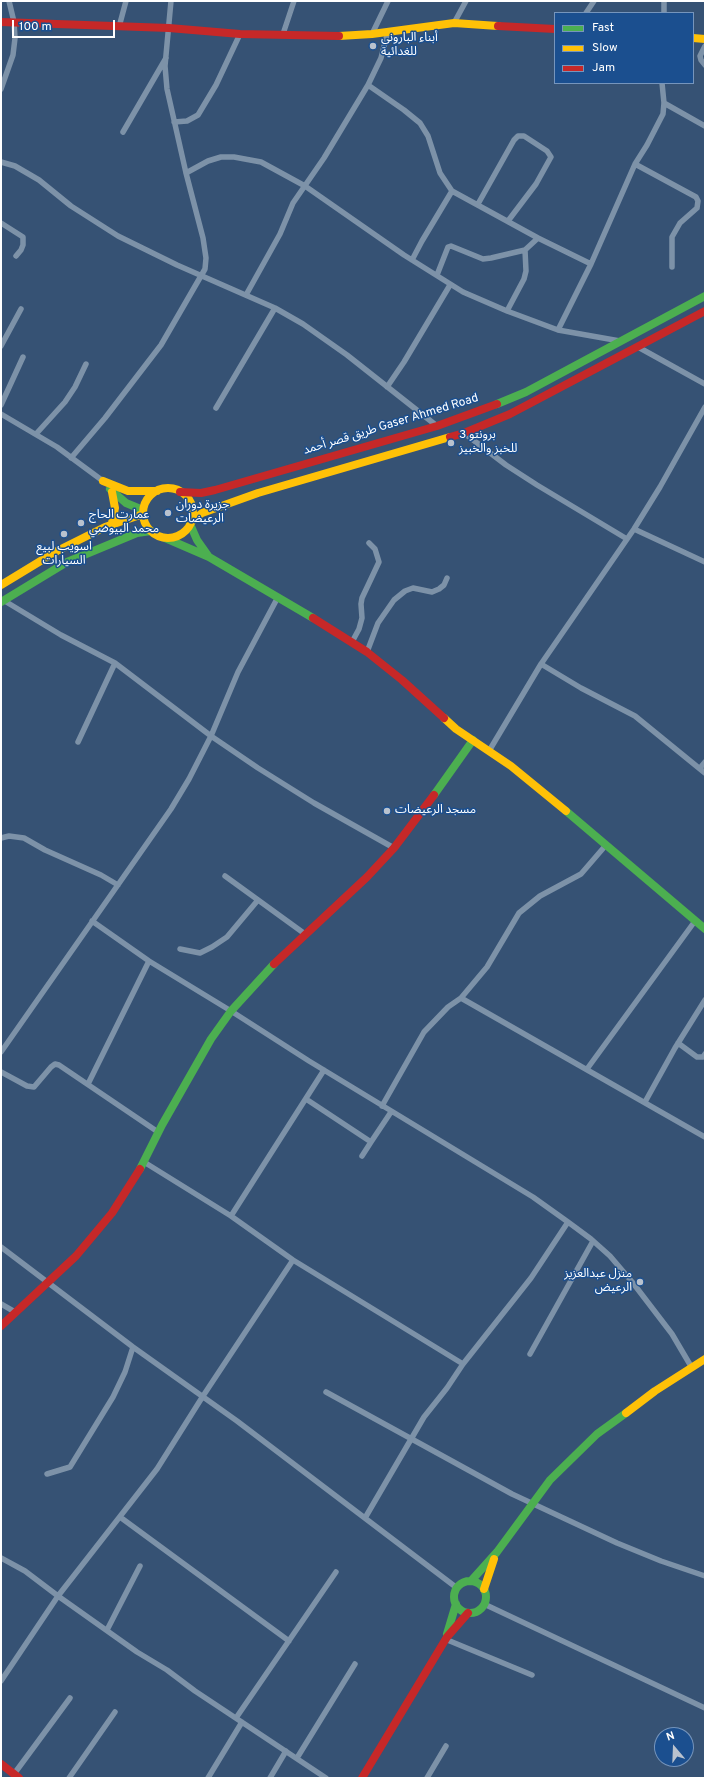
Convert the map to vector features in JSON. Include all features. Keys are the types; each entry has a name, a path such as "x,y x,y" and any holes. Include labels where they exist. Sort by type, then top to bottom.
{"street":[{"path":"1,89 13,55 15,38 14,22 8,1"},
{"path":"119,26 126,1"},
{"path":"71,458 105,418 161,345 202,276 206,264 205,248 167,89 166,58 171,1"},
{"path":"283,34 294,1"},
{"path":"372,34 388,1"},
{"path":"454,23 466,1"},
{"path":"587,12 594,1"},
{"path":"664,1 664,12"},
{"path":"1,22 169,28 240,34 331,36 372,34 454,23 554,29"},
{"path":"246,296 280,234 293,203 324,158 368,85 381,58 388,31"},
{"path":"174,122 187,121 198,115 216,85 240,34"},
{"path":"694,38 705,39"},
{"path":"705,46 700,56 705,65"},
{"path":"123,132 166,58"},
{"path":"558,330 591,264 635,164 663,114 664,103 662,84"},
{"path":"368,85 404,110 420,124 428,136 440,173 452,191 538,238 591,264"},
{"path":"664,103 705,126"},
{"path":"478,204 514,140 518,136 524,136 547,151 551,157 536,184 508,221"},
{"path":"186,173 208,161 221,157 234,157 261,162 305,186 412,260 463,292 507,311 558,330 620,341"},
{"path":"1,162 15,166 33,176 85,216 118,236 164,260 275,308 320,336 352,359 437,426"},
{"path":"635,164 696,197 698,201 697,208 680,223 672,237 672,267"},
{"path":"412,260 452,191"},
{"path":"1,223 23,237 23,245 16,256"},
{"path":"437,275 448,247 451,246 484,259 525,250 538,238"},
{"path":"507,311 524,279 526,271 525,250"},
{"path":"387,387 404,362 450,285"},
{"name":"طريق قصر أحمد Gaser Ahmed Road","path":"180,492 201,493 215,490 437,426 482,410 526,392 705,296"},
{"path":"216,408 275,308"},
{"path":"1,346 21,309"},
{"path":"165,538 177,536 182,533 190,523 202,513 258,493 464,433 510,414 705,311"},
{"path":"638,347 705,384"},
{"path":"1,405 24,357"},
{"path":"36,434 65,402 75,388 86,364"},
{"path":"489,751 541,664 634,529 660,487 705,407"},
{"path":"1,414 36,434 103,481 128,491 157,491 168,489 180,492 186,497 191,505 192,513 190,523 197,540 209,557"},
{"path":"464,433 506,465 627,539"},
{"path":"103,481 112,492 126,503 143,512"},
{"path":"157,491 150,496 143,512 145,523 151,531 209,557 368,652 402,680 456,729 511,766 547,794 606,846 705,929"},
{"path":"112,492 115,508 112,523"},
{"path":"1,585 57,551 112,523 143,512"},
{"path":"634,529 705,562"},
{"path":"151,531 137,533 67,562 2,601 115,664 211,736 280,782 394,848"},
{"path":"352,642 359,629 362,618 362,598 378,562 375,549 369,543"},
{"path":"368,652 378,623 394,600 405,591 413,588 432,592 444,585 447,578"},
{"path":"1,1052 171,809 189,779 211,736 238,672 278,597"},
{"path":"78,742 115,664"},
{"path":"541,664 581,688 634,716 705,773"},
{"path":"1,1326 48,1284 76,1256 100,1228 144,1162 158,1132 211,1039 231,1011 267,970 367,877 394,848 446,779 473,740"},
{"path":"700,768 705,762"},
{"path":"1,838 9,836 24,838 45,850 101,875 118,885"},
{"path":"382,1106 424,1032 448,1007 461,998 487,967 520,913 540,896 581,874 606,846"},
{"path":"225,876 304,934"},
{"path":"180,950 200,953 212,947 227,937 258,900"},
{"path":"92,921 149,961 391,1112 533,1197 594,1241 610,1256 652,1307 692,1368"},
{"path":"587,1069 696,921"},
{"path":"88,1084 149,961"},
{"path":"461,998 705,1137"},
{"path":"645,1102 678,1043 705,1000"},
{"path":"678,1043 697,1057 703,1057 705,1054"},
{"path":"1,1072 27,1086 34,1087 55,1064 59,1065 158,1132"},
{"path":"231,1216 324,1070"},
{"path":"306,1098 371,1142"},
{"path":"362,1156 391,1112"},
{"path":"144,1162 231,1216 293,1260 463,1364"},
{"path":"365,1518 424,1417 447,1388 463,1364 531,1278 568,1222"},
{"path":"530,1354 594,1241"},
{"path":"1,1247 48,1284 67,1295 133,1347 202,1396 457,1588"},
{"path":"1,1681 58,1596 157,1468 202,1396 293,1260"},
{"path":"1,1304 15,1312"},
{"path":"47,1474 70,1467 113,1397 125,1372 133,1347"},
{"path":"497,1552 484,1589 486,1599 484,1604 477,1611 468,1613 461,1610 456,1604 454,1596 457,1588 466,1582 471,1581 497,1552 550,1480 597,1434 654,1391 705,1360"},
{"path":"326,1392 485,1480 532,1503 617,1543 660,1561 705,1576"},
{"path":"120,1517 289,1641"},
{"path":"1,1558 25,1571 107,1630 326,1778"},
{"path":"107,1630 140,1566"},
{"path":"236,1718 336,1572"},
{"path":"471,1581 484,1589"},
{"path":"446,1638 456,1604"},
{"path":"484,1604 705,1708"},
{"path":"362,1778 446,1638 468,1613"},
{"path":"446,1638 532,1675"},
{"path":"298,1758 355,1664"},
{"path":"1,1764 17,1776 70,1698"},
{"path":"69,1778 115,1712"},
{"path":"208,1778 242,1722"},
{"path":"427,1778 446,1746"},
{"path":"270,1778 286,1751"}],"traffic: fast":[{"path":"497,404 526,392 705,296"},
{"path":"110,489 126,503 143,510"},
{"path":"190,524 197,540 209,557"},
{"path":"1,602 67,562 137,533 151,531"},
{"path":"165,538 209,557 313,618"},
{"path":"434,795 473,740"},
{"path":"566,811 705,929"},
{"path":"140,1169 162,1125 211,1039 231,1011 274,964"},
{"path":"471,1581 497,1552 550,1480 597,1434 626,1413"},
{"path":"470,1581 479,1584 483,1588 486,1597 483,1606 479,1610 470,1613 461,1610 457,1606 454,1597 457,1588 461,1584 470,1581"},
{"path":"447,1634 456,1604"}],"traffic: slow":[{"path":"339,36 372,34 454,23 498,26"},
{"path":"694,38 705,39"},
{"path":"191,522 202,513 258,493 450,437"},
{"path":"103,481 128,491 157,491"},
{"path":"168,488 177,490 188,499 193,513 191,522 182,533 168,538 159,536 148,527 143,513 145,504 154,493 168,488"},
{"path":"112,492 115,508 112,523"},
{"path":"1,585 57,551 105,527 143,514"},
{"path":"444,718 456,729 511,766 566,811"},
{"path":"626,1413 655,1391 705,1359"},
{"path":"484,1589 494,1559"}],"traffic: jam":[{"path":"1,22 169,28 240,34 339,36"},
{"path":"498,26 554,29"},
{"path":"450,437 464,433 510,414 705,311"},
{"path":"180,492 201,493 215,490 437,426 497,404"},
{"path":"313,618 367,652 402,680 444,718"},
{"path":"274,964 367,877 394,848 434,795"},
{"path":"1,1326 76,1256 112,1213 140,1169"},
{"path":"362,1778 447,1637 468,1613"},
{"path":"1,1764 19,1778"}],"place":[{"name":"أبناء البارونى للغدائية","path":"373,46"},
{"name":"برونتو 3 للخبز والخبيز","path":"451,443"},
{"name":"جزيرة دوران الرعيضات","path":"168,513"},
{"name":"عمارت الحاج محمد البيوضي","path":"81,523"},
{"name":"اسويب لبيع السيارات","path":"64,534"},
{"name":"مسجد الرعيضات","path":"387,811"},
{"name":"منزل عبدالعزيز الرعيض","path":"640,1282"}]}
